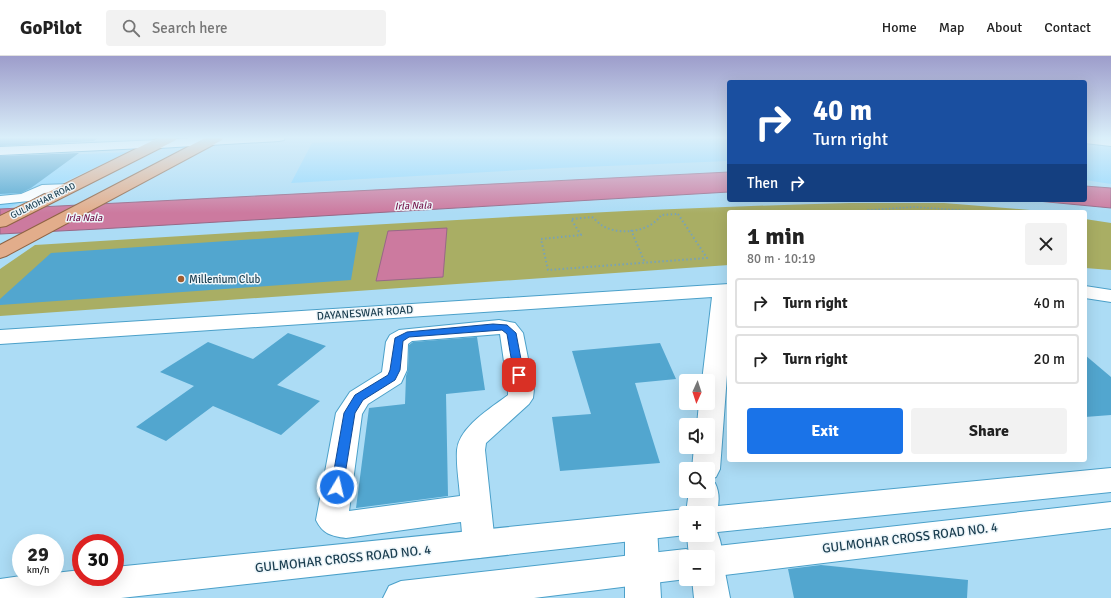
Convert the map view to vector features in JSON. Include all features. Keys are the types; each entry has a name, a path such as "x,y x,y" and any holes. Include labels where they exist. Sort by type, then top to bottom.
{"main road":[{"name":"GULMOHAR ROAD","path":"0,222 122,162"},
{"path":"0,252 170,162"}],"street":[{"name":"DAYANESWAR ROAD","path":"0,337 726,290"},
{"path":"707,462 726,290"},
{"path":"1087,292 1111,296"},
{"path":"476,507 346,525 334,523 332,520 349,413 359,398 392,377 395,370 397,342 407,335 493,327 507,328 512,333 521,389 520,398 480,433 474,440 471,450 476,507 479,544"},
{"path":"715,519 1111,480"},
{"name":"GULMOHAR CROSS ROAD NO. 4","path":"715,561 1111,515"},
{"name":"GULMOHAR CROSS ROAD NO. 4","path":"0,595 679,523"},
{"path":"641,527 642,583"},
{"path":"401,598 642,583 679,567"},
{"path":"710,586 712,598"}],"lane":[{"path":"0,200 24,198 42,188 70,188"}],"path":[{"path":"868,210 892,206 960,210"},
{"path":"678,214 707,258 548,270 541,240 581,235 571,219 592,217 598,224 610,229 631,230 650,226 660,219 661,215 678,214"},
{"path":"631,230 645,263"}],"shaded area":[{"path":"0,162 107,162 6,209 0,209"},
{"path":"302,162 698,162 559,168 291,183"},
{"path":"1087,162 1111,162 1111,184 1087,180"}],"green space":[{"path":"850,203 944,203 1030,210 727,210 727,265 0,316 0,269 35,245 544,215"},
{"path":"1087,219 1111,223 1111,270 1087,268"}],"water":[{"name":"Irla Nala","path":"727,172 727,192 0,234 0,209"},
{"path":"1087,186 1111,188 1111,208 1048,202 1087,202"},
{"path":"447,228 443,277 376,281 388,231"}],"building":[{"path":"0,162 66,162 31,188 21,193 0,194"},
{"name":"Millenium Club","path":"359,232 351,280 0,305 0,299 51,253"},
{"path":"288,333 326,346 277,385 320,401 281,435 213,406 166,441 136,427 194,386 160,372 208,342 253,359"},
{"path":"477,337 485,390 446,394 448,496 356,508 369,408 405,404 409,345 413,342"},
{"path":"660,343 676,379 635,383 660,463 560,471 552,417 591,414 572,351"},
{"path":"1087,357 1111,377 1111,415 1087,417"},
{"path":"821,565 968,580 967,598 794,598 788,569"}],"place":[{"name":"Millenium Club","path":"181,279"}],"route":[{"path":"337,487 351,408 359,398 392,377 395,370 398,340 407,335 504,327 512,333 519,375"}]}
